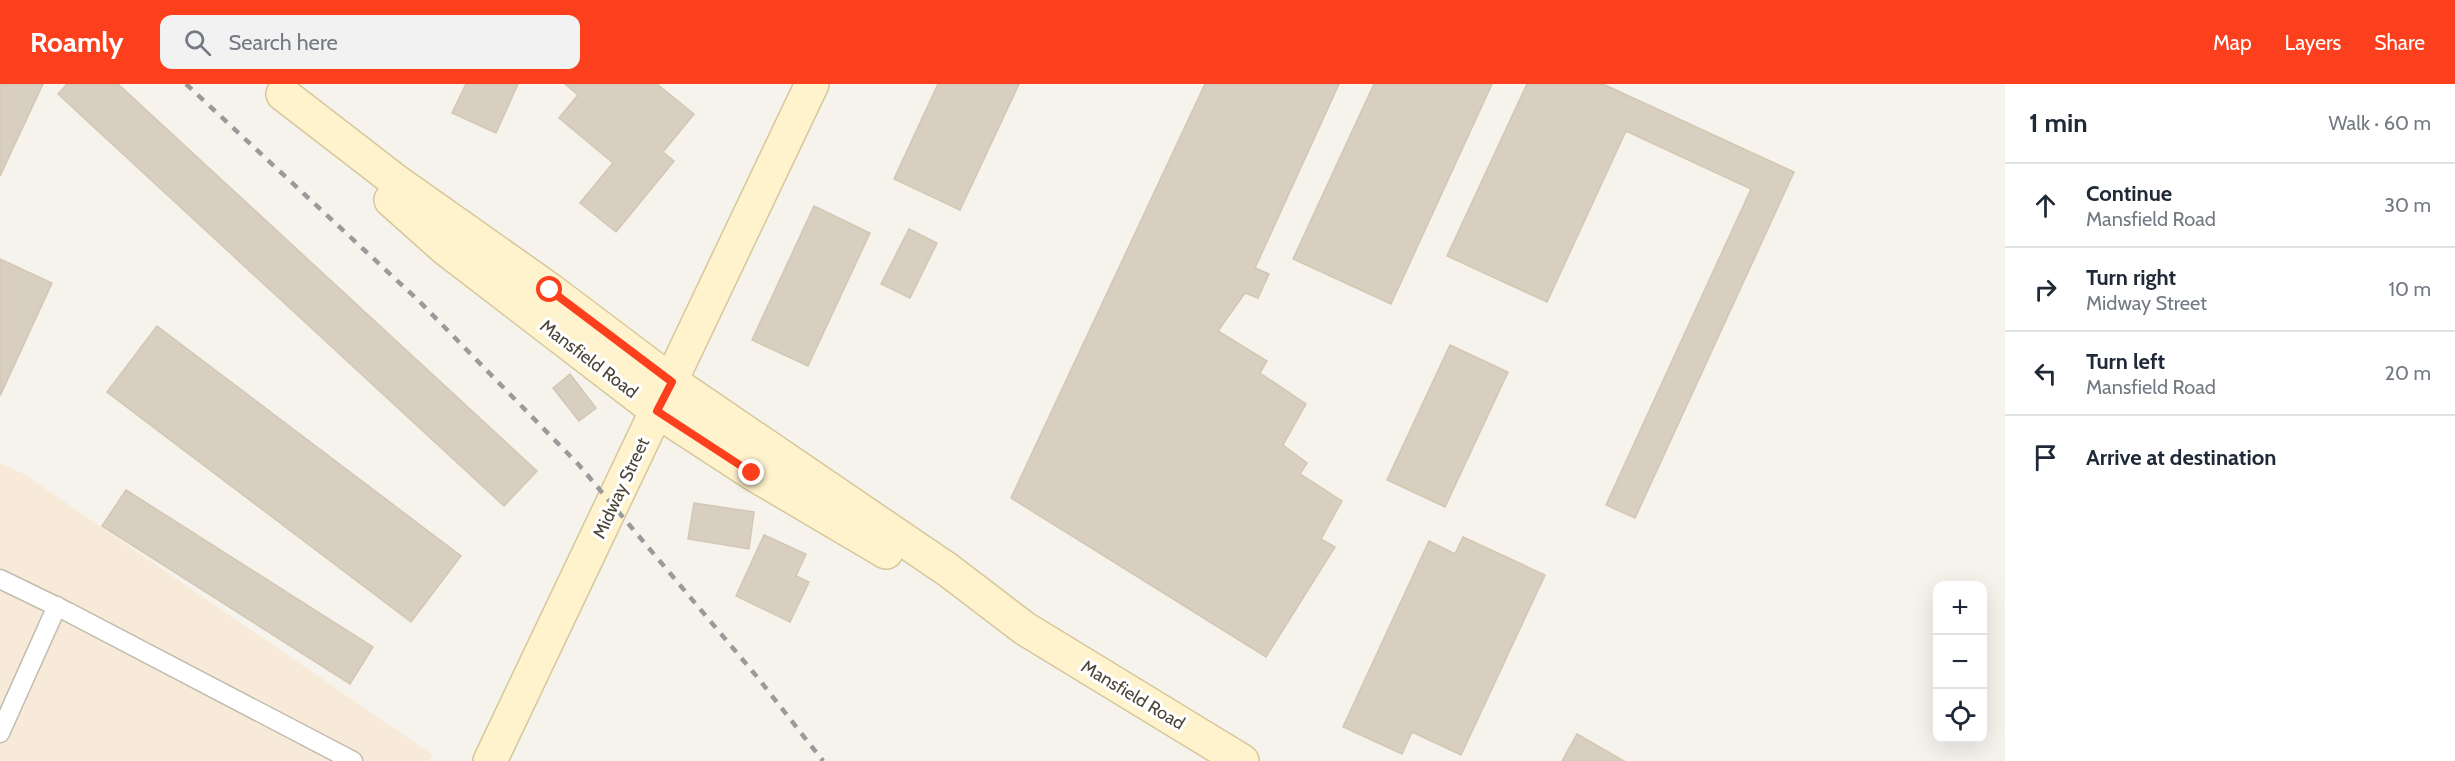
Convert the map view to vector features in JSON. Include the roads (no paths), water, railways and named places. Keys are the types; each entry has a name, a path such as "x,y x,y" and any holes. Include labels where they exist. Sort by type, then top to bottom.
{"main road":[{"name":"Midway Street","path":"490,761 812,84"},
{"name":"Mansfield Road","path":"278,89 397,182 550,290 672,382 948,570 1024,628 1242,761"},
{"name":"Mansfield Road","path":"278,89 338,153 446,249 657,411 752,473 969,602 1024,628"}],"lane":[{"path":"0,579 57,606 353,761"},
{"path":"0,733 57,606"}],"railway":[{"path":"186,84 419,301 579,465 758,678 823,761"}]}
